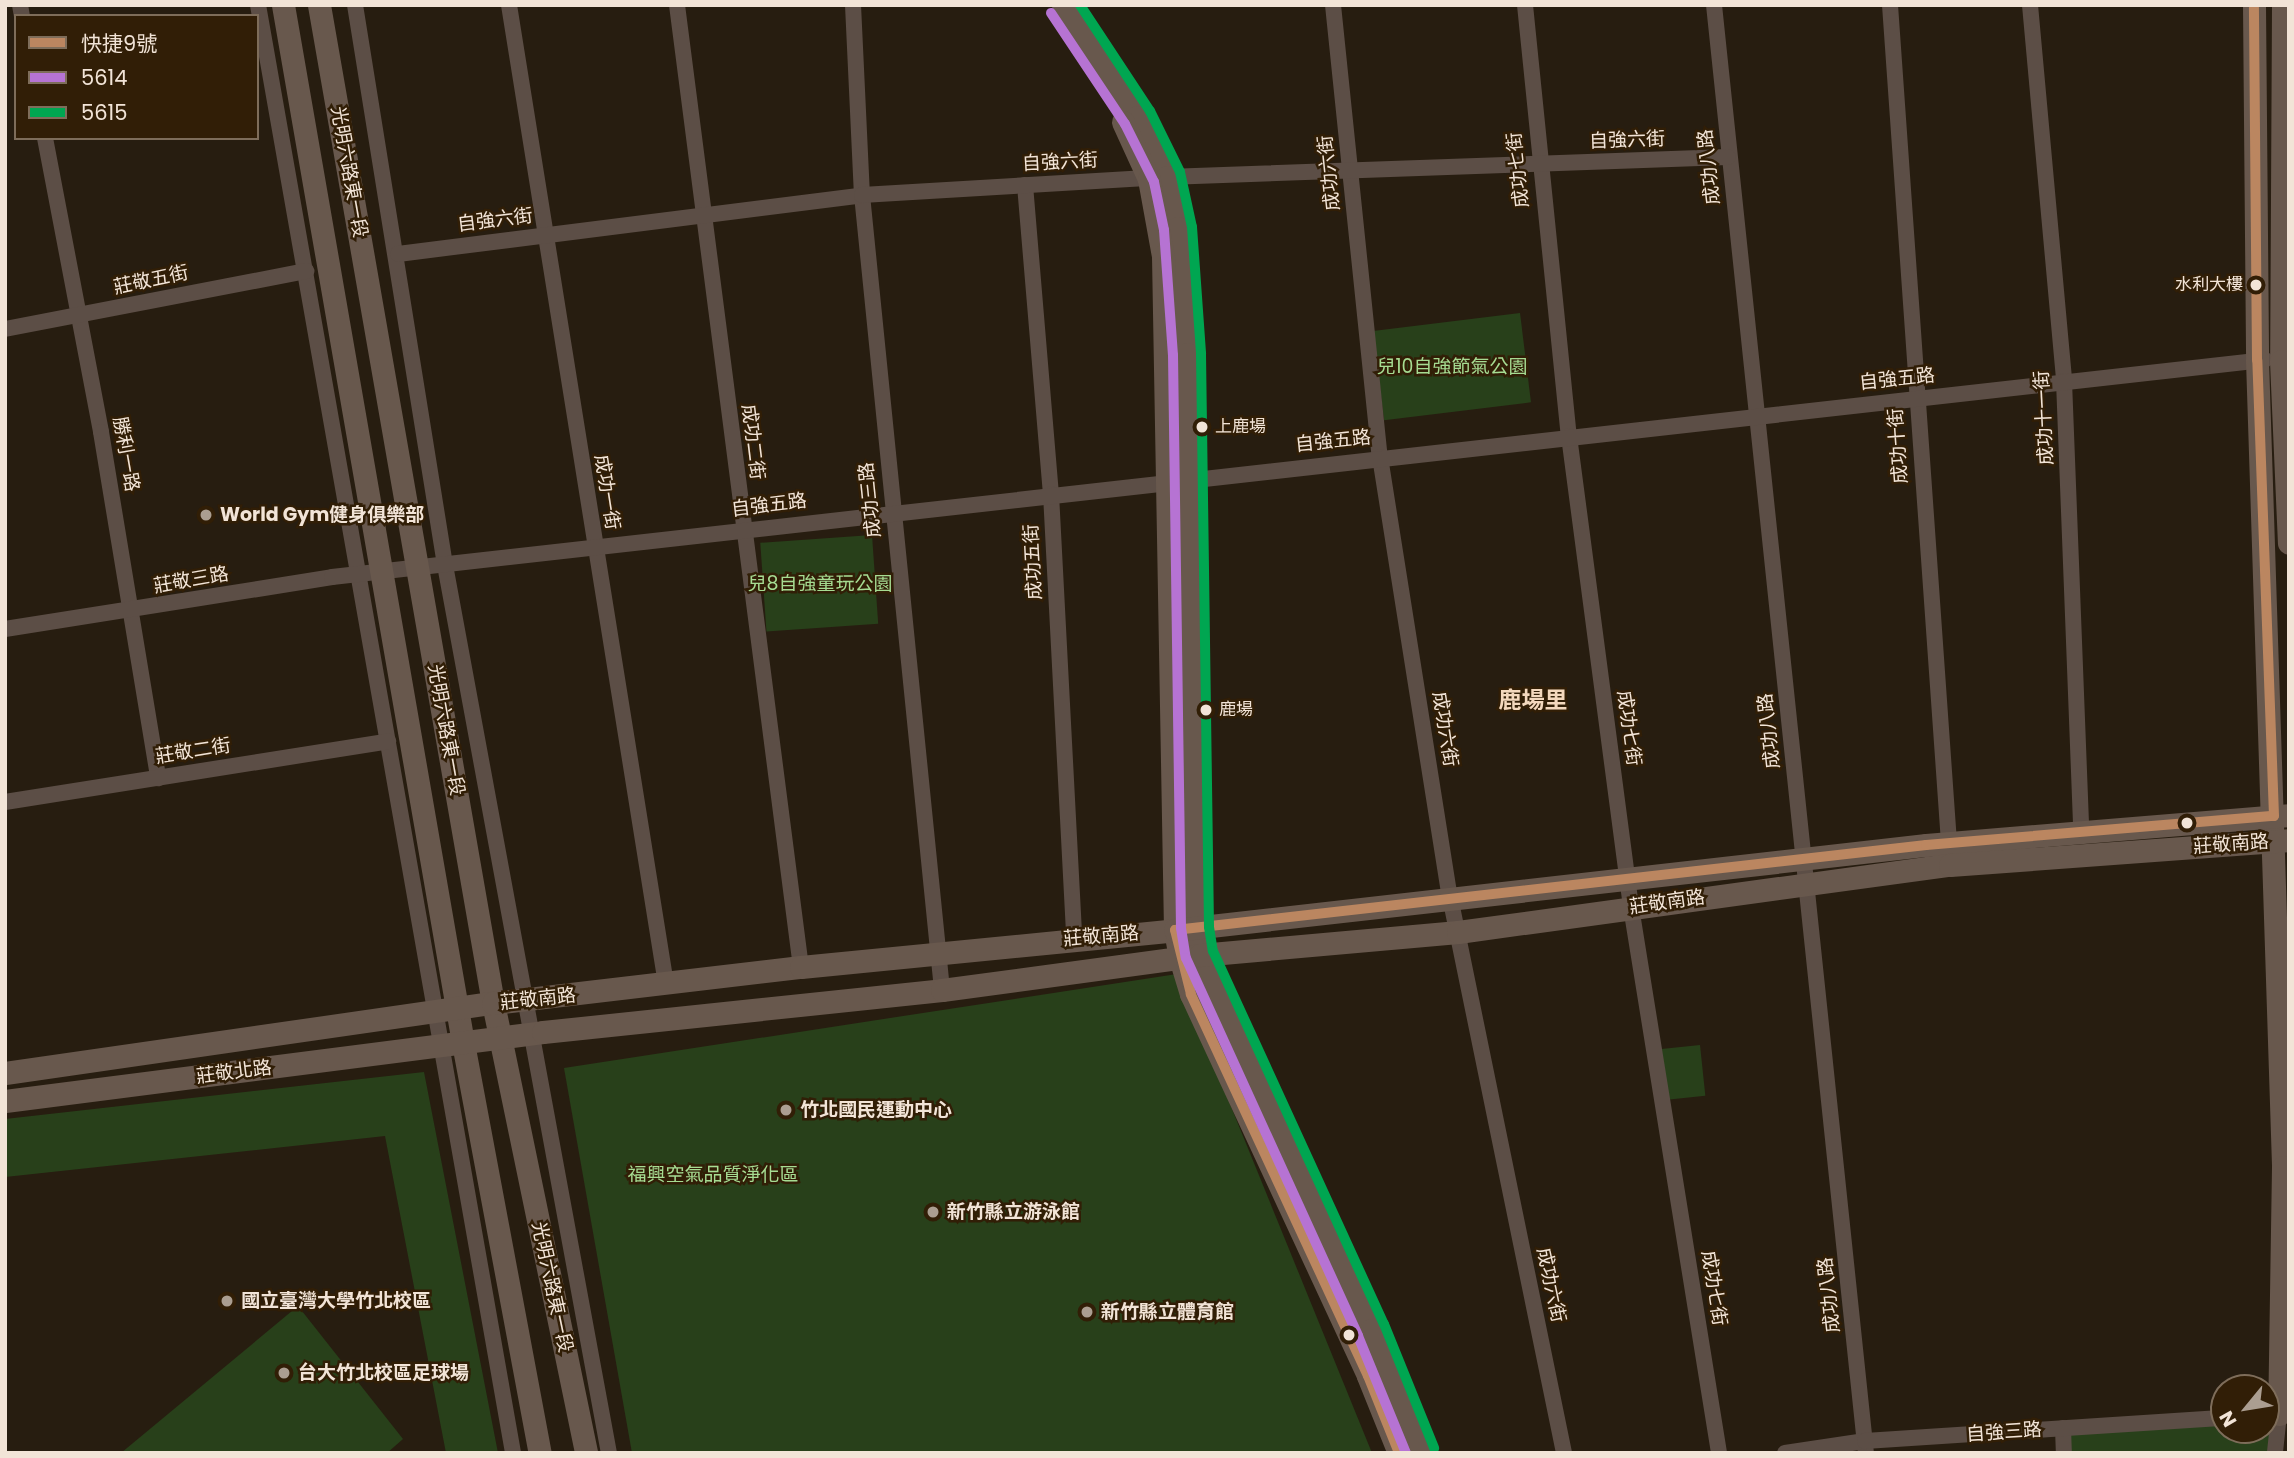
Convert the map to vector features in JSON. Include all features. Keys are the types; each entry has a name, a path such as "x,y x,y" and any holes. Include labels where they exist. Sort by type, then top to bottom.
{"street":[{"path":"258,5 513,1453"},
{"name":"光明六路東一段","path":"284,5 463,1044 540,1453"},
{"name":"光明六路東一段","path":"318,5 493,1003 586,1453"},
{"name":"光明六路東一段","path":"355,5 398,254 445,565 609,1453"},
{"name":"成功一街","path":"509,5 666,984"},
{"name":"成功二街","path":"677,5 801,967"},
{"name":"成功三路","path":"853,5 862,195 892,511 943,990"},
{"path":"1048,5 1074,56 1123,122 1158,178"},
{"path":"1063,5 1137,117 1158,178 1178,480 1185,929 1190,957 1191,994 1368,1376 1399,1453"},
{"name":"成功六街","path":"1333,5 1380,457 1450,897 1564,1453"},
{"name":"成功七街","path":"1525,5 1538,164 1569,436 1631,907 1719,1453"},
{"name":"成功八路","path":"1714,5 1866,1447"},
{"name":"成功十街","path":"1890,5 1949,842"},
{"name":"成功十一街","path":"2030,5 2064,381 2081,831"},
{"path":"2254,5 2257,360 2282,841 2281,1412 2275,1453"},
{"path":"2283,5 2289,543"},
{"name":"勝利一路","path":"45,140 132,611 158,778"},
{"name":"自強六街","path":"398,254 704,211 862,195 1158,178 1728,157"},
{"name":"成功五街","path":"1025,185 1051,494 1074,938"},
{"name":"莊敬五街","path":"5,330 306,271"},
{"name":"自強五路","path":"383,573 892,511 2257,360 2285,360"},
{"name":"莊敬三路","path":"5,629 383,573"},
{"name":"莊敬二街","path":"5,802 388,741"},
{"name":"莊敬南路","path":"458,1008 801,967 1185,929 1949,842 2281,816"},
{"name":"莊敬南路","path":"463,1044 530,1034 943,990 1190,957 1458,932 1805,883 1950,866 2282,841"},
{"path":"1190,957 1371,1331 1421,1453"},
{"name":"莊敬北路","path":"5,1073 458,1008"},
{"name":"莊敬北路","path":"5,1101 463,1044"},
{"name":"自強三路","path":"1785,1453 2063,1428 2210,1419"},
{"path":"2063,1428 2064,1453"}],"green space":[{"name":"兒10自強節氣公園","path":"1520,313 1531,402 1384,420 1373,331"},
{"name":"兒8自強童玩公園","path":"872,535 878,624 766,632 760,543"},
{"name":"福興空氣品質淨化區","path":"1177,974 1372,1453 632,1453 564,1068"},
{"path":"1700,1045 1705,1096 1665,1100 1659,1049"},
{"path":"424,1072 498,1453 446,1453 385,1136 5,1177 5,1119"},
{"name":"台大竹北校區足球場","path":"298,1306 403,1439 387,1453 121,1453"},
{"path":"2210,1419 2210,1444 2276,1444 2275,1453 2064,1453 2063,1428"}],"transit line":[{"name":"5615","path":"1080,5 1150,111 1180,172 1192,227 1201,354 1209,927 1213,951 1384,1324 1434,1448"},
{"name":"快捷9號","path":"1399,1453 1368,1376 1191,994 1175,930 1926,845 2274,816 2257,360 2254,5"},
{"name":"5614","path":"1051,13 1125,124 1154,182 1164,230 1173,355 1181,928 1186,958 1358,1336 1406,1453"}],"place":[{"name":"水利大樓","path":"2256,285"},
{"name":"上鹿場","path":"1202,427"},
{"name":"World Gym健身俱樂部","path":"206,515"},
{"name":"鹿場","path":"1206,710"},
{"name":"竹北國民運動中心","path":"786,1110"},
{"name":"新竹縣立游泳館","path":"933,1212"},
{"name":"國立臺灣大學竹北校區","path":"227,1301"},
{"name":"新竹縣立體育館","path":"1087,1312"},
{"name":"台大竹北校區足球場","path":"284,1373"}],"district":[{"name":"鹿場里","path":"1533,700"}]}
